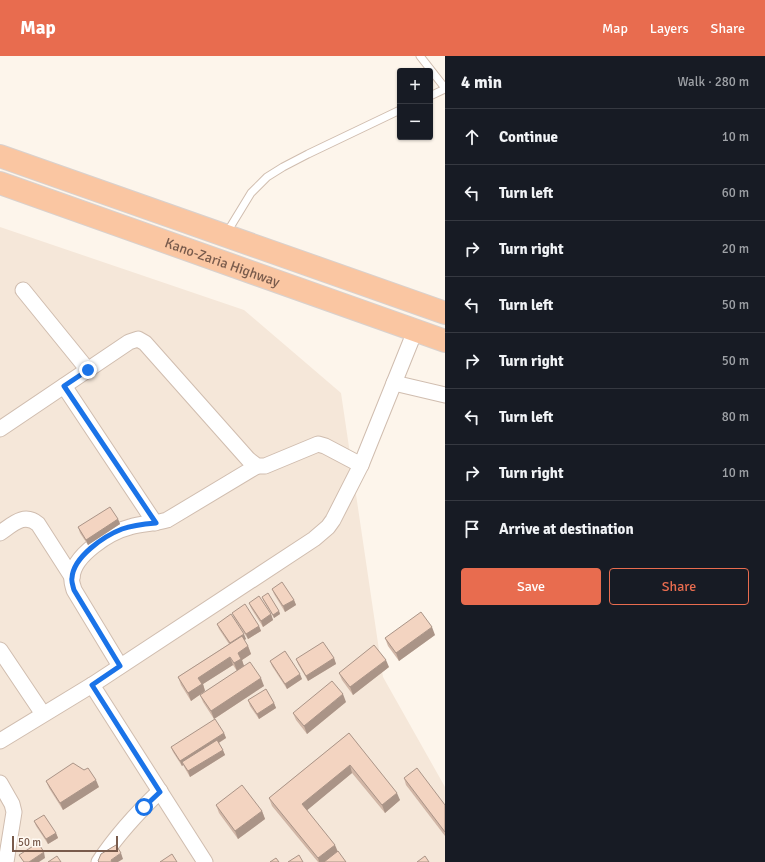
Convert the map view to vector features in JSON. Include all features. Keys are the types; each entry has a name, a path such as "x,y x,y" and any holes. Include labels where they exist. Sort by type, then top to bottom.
{"highway":[{"name":"Kano-Zaria Highway","path":"0,156 445,313"},
{"name":"Kano-Zaria Highway","path":"0,183 445,341"}],"street":[{"path":"23,290 88,370"},
{"path":"0,741 92,685 314,539 328,527 334,520 361,465 415,331"},
{"path":"0,428 130,342 138,340 145,343 248,459 257,466"},
{"path":"394,384 445,395"},
{"path":"64,386 156,523"},
{"path":"72,578 76,566 83,556 104,539 122,529 167,520 257,466 265,466 318,444 325,446 361,465"},
{"path":"0,533 18,521 28,518 38,524 72,578 74,590 120,666"},
{"path":"0,650 43,714"},
{"path":"92,685 205,862"},
{"path":"0,783 12,804 14,812 6,862"},
{"path":"99,862 114,841 144,807 160,792"}],"lane":[{"path":"420,56 445,89 433,95"},
{"path":"225,236 251,193 267,177 308,154 397,111"}],"shaded area":[{"path":"0,227 244,310 341,393 383,677 445,787 445,862 0,862"}],"building":[{"path":"110,507 118,519 86,540 78,527"},
{"path":"282,582 294,600 283,606 272,589"},
{"path":"268,593 279,611 273,615 262,597"},
{"path":"259,596 271,614 261,621 249,603"},
{"path":"245,604 259,626 246,634 232,613"},
{"path":"421,612 432,627 396,653 385,638"},
{"path":"231,614 244,634 230,643 217,624"},
{"path":"242,636 248,646 238,653 241,659 234,663 230,657 198,678 202,684 188,693 178,677"},
{"path":"323,642 334,658 306,676 296,659"},
{"path":"374,645 386,660 350,687 339,673"},
{"path":"285,651 300,674 285,684 270,661"},
{"path":"250,662 261,678 211,711 200,695"},
{"path":"332,681 343,694 304,726 293,713"},
{"path":"266,689 274,703 257,714 248,700"},
{"path":"215,719 224,733 180,761 171,747"},
{"path":"349,733 397,793 382,805 350,765 302,804 335,845 318,858 269,798"},
{"path":"217,740 223,750 188,771 182,762"},
{"path":"73,763 84,770 88,768 96,780 60,803 46,781"},
{"path":"417,768 445,805 445,832 404,778"},
{"path":"242,785 262,811 235,831 216,805"},
{"path":"44,815 56,833 46,839 34,821"},
{"path":"38,843 44,852 29,862 24,862 19,855"},
{"path":"116,845 121,853 111,860 112,862 98,861 101,854"},
{"path":"338,851 346,862 324,862"},
{"path":"172,854 177,862 160,862"},
{"path":"299,855 303,862 288,862"},
{"path":"57,856 61,862 48,862"},
{"path":"425,856 429,862 417,862"},
{"path":"276,858 279,862 270,862"}],"route":[{"path":"88,370 64,386 156,523 132,526 122,529 104,539 83,556 76,566 72,578 74,590 120,666 92,685 160,792 144,807"}]}
